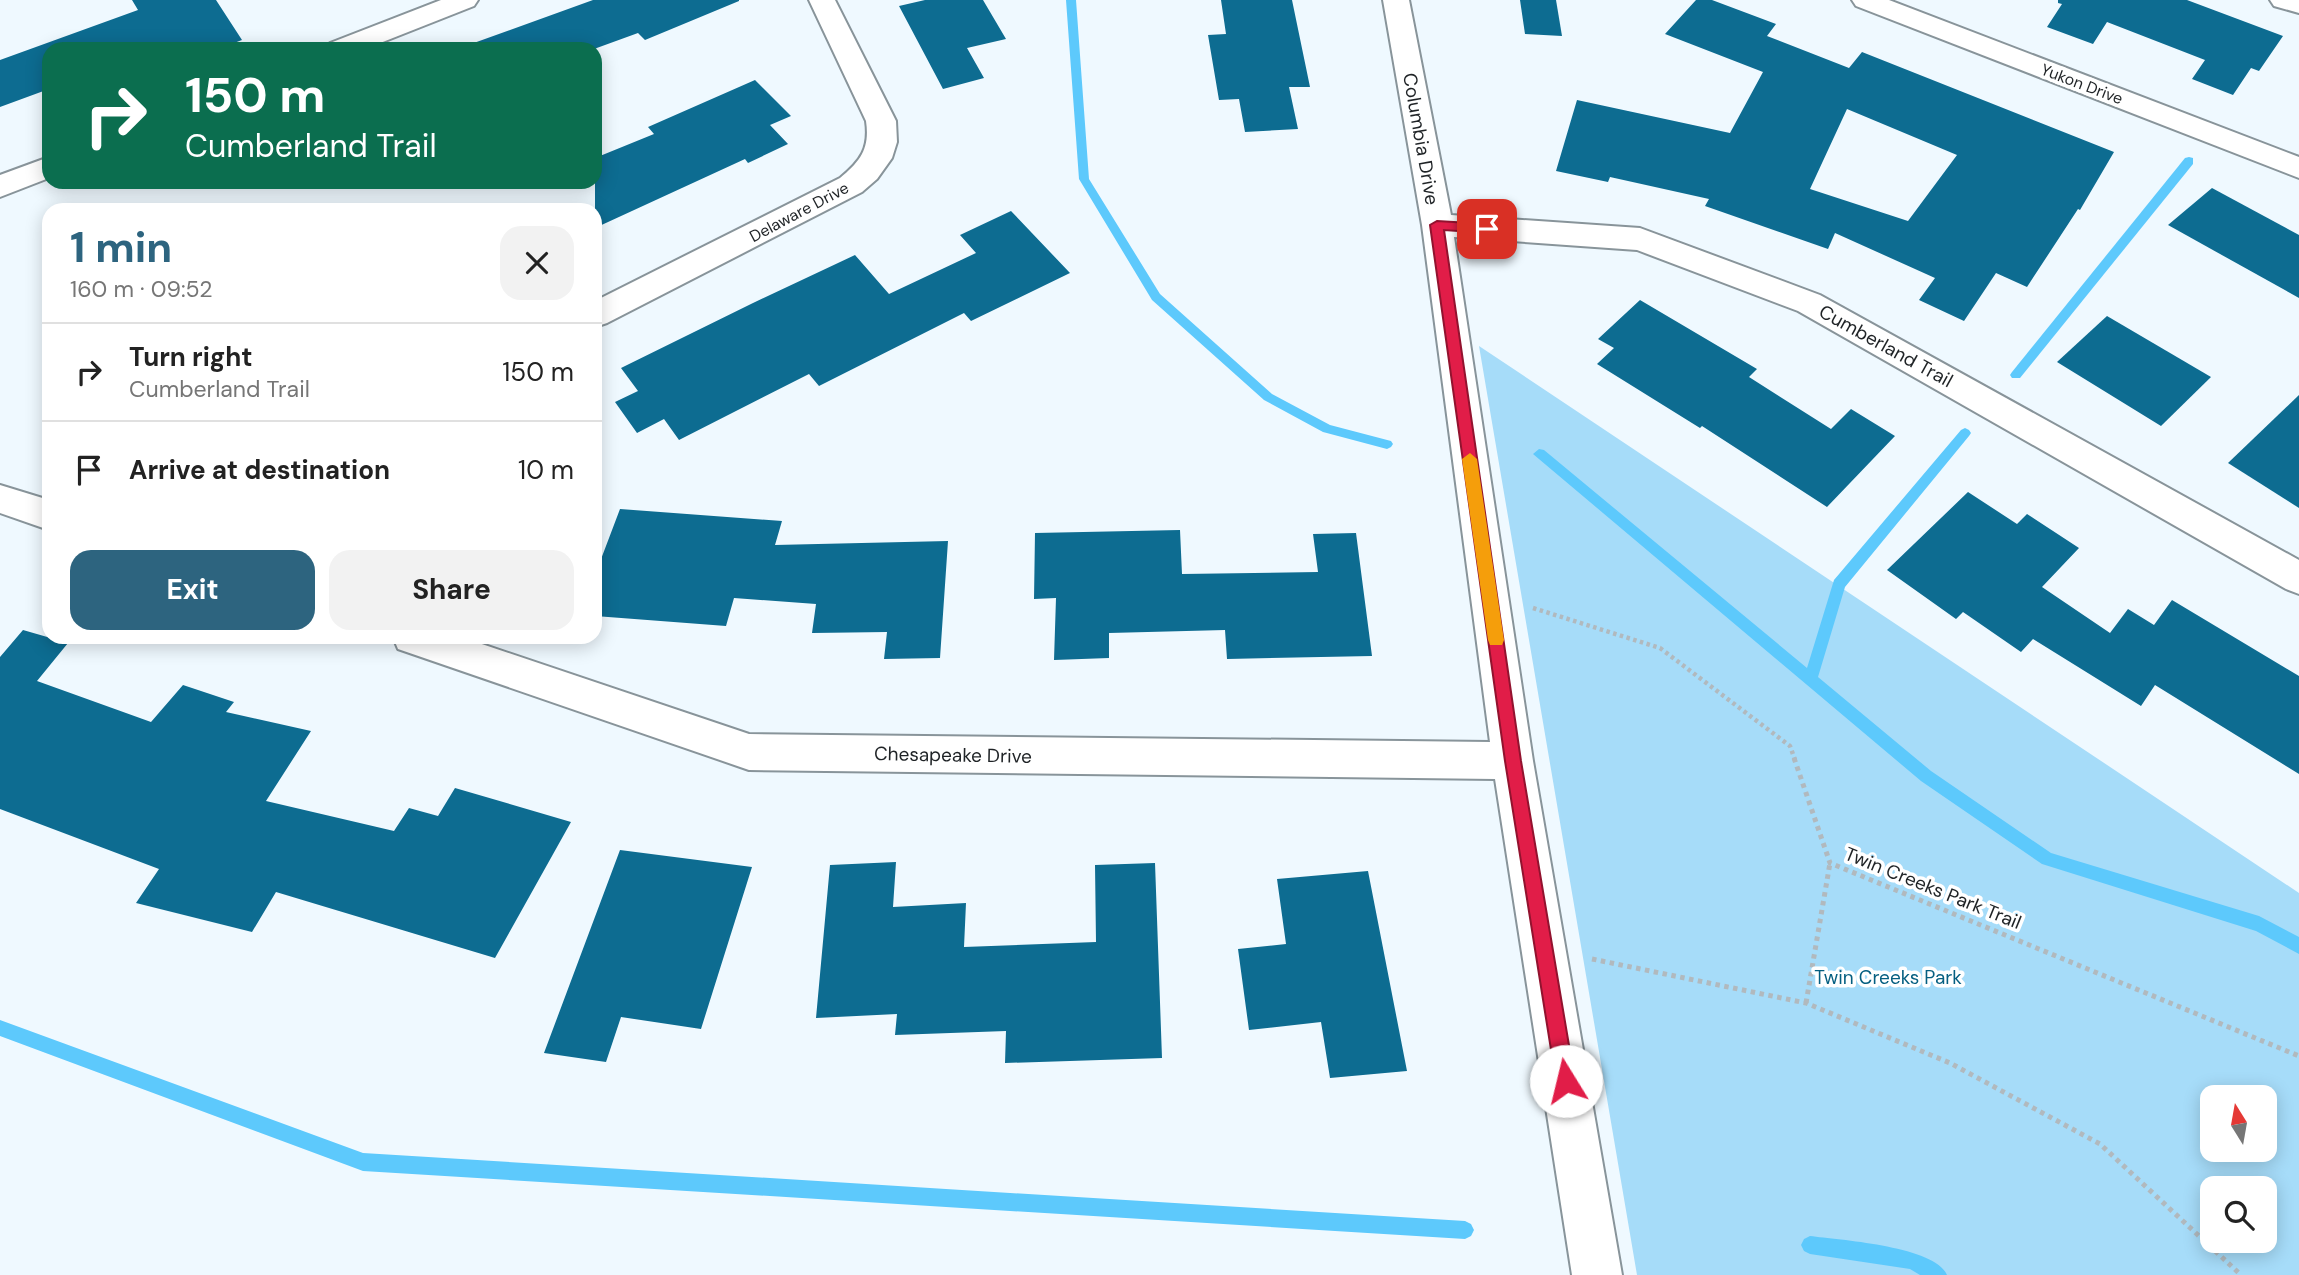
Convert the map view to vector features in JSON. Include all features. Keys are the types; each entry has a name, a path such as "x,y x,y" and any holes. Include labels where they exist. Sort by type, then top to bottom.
{"street":[{"path":"358,42 465,0"},
{"name":"Delaware Drive","path":"602,311 851,185 868,171 878,158 884,138 881,121 822,0"},
{"name":"Columbia Drive","path":"1396,0 1437,225 1513,761 1597,1275"},
{"name":"Yukon Drive","path":"1865,0 2299,168"},
{"path":"2283,0 2299,5"},
{"path":"0,187 42,170"},
{"name":"Cumberland Trail","path":"1437,225 1640,239 1809,303 2299,578"},
{"path":"0,499 42,513"},
{"name":"Chesapeake Drive","path":"432,644 749,752 1513,761"}],"path":[{"name":"Twin Creeks Park Trail","path":"1489,594 1660,648 1790,746 1830,863 2299,1056"},
{"path":"1806,1003 1830,863"},
{"path":"1544,950 1806,1003 1950,1063 2100,1144 2241,1275"}],"green space":[{"name":"Twin Creeks Park","path":"1479,346 2299,893 2299,1275 1637,1275"}],"building":[{"path":"132,0 216,0 242,40 50,42 138,10"},
{"path":"593,0 739,0 645,40 638,33 602,46 602,42 477,42"},
{"path":"925,0 983,0 1006,39 967,48 984,78 943,89 899,6"},
{"path":"1221,0 1292,0 1310,87 1289,87 1298,129 1245,132 1239,99 1219,100 1208,35 1226,34"},
{"path":"1520,0 1556,0 1562,36 1525,34"},
{"path":"1696,0 1712,0 1776,24 1767,36 1849,68 1862,52 2114,152 2080,210 2078,209 2027,287 1996,273 1964,321 1919,300 1935,278 1835,233 1828,249 1705,206 1709,199 1610,177 1608,182 1556,171 1577,100 1730,133 1763,72 1665,34","holes":["1847,109 1957,155 1908,221 1810,189"]},
{"path":"2058,0 2187,0 2283,36 2259,71 2251,68 2233,95 2192,79 2205,60 2107,22 2093,44 2047,27 2062,4 2058,3"},
{"path":"42,45 42,92 0,107 0,60"},
{"path":"755,80 791,116 770,125 788,144 748,163 745,159 602,225 602,203 595,203 595,189 602,189 602,155 654,134 648,127"},
{"path":"2212,188 2299,235 2299,298 2168,225"},
{"path":"1011,211 1070,273 971,321 964,313 819,386 809,374 679,440 664,419 637,433 615,402 638,391 621,368 753,303 855,255 889,294 976,253 960,235"},
{"path":"1640,300 1757,369 1749,377 1831,429 1851,409 1895,436 1827,507 1702,426 1700,428 1597,364 1614,348 1598,339"},
{"path":"2107,316 2211,377 2161,426 2057,362"},
{"path":"2299,395 2299,508 2228,463"},
{"path":"1968,492 2017,524 2027,514 2079,548 2042,587 2110,633 2128,609 2154,625 2172,600 2299,676 2299,774 2155,685 2141,706 2033,639 2021,652 1963,612 1956,619 1887,570"},
{"path":"620,509 782,521 775,545 948,541 940,658 884,659 887,632 812,633 816,604 734,598 726,626 602,617 602,557"},
{"path":"1180,530 1182,574 1318,572 1313,534 1356,533 1372,656 1227,659 1225,630 1109,633 1109,658 1054,660 1056,598 1034,599 1035,533"},
{"path":"23,630 42,635 42,644 67,644 37,681 151,722 183,685 234,702 226,712 311,731 266,801 394,831 409,808 438,816 455,788 571,822 495,958 276,892 252,932 136,903 159,869 0,809 0,657"},
{"path":"620,850 752,867 701,1029 621,1017 606,1062 544,1053"},
{"path":"896,862 893,907 966,903 964,947 1096,942 1095,865 1155,863 1162,1058 1005,1063 1006,1031 895,1035 897,1014 816,1018 830,865"},
{"path":"1368,871 1407,1071 1330,1078 1321,1022 1249,1030 1238,949 1286,944 1277,879"}],"waterway":[{"path":"1071,0 1084,179 1156,297 1268,397 1327,429 1387,444"},
{"path":"2016,375 2189,161"},
{"path":"1810,680 1839,584 1965,433"},
{"path":"1539,454 1810,680"},
{"path":"1810,680 1926,776 2047,859 2259,924 2299,946"},
{"path":"0,1028 363,1162 1465,1230"},
{"path":"1810,1245 1912,1260 1938,1275"}],"slow traffic":[{"path":"1470,459 1496,640"}],"route":[{"path":"1487,229 1437,225 1513,761 1566,1081"}]}
